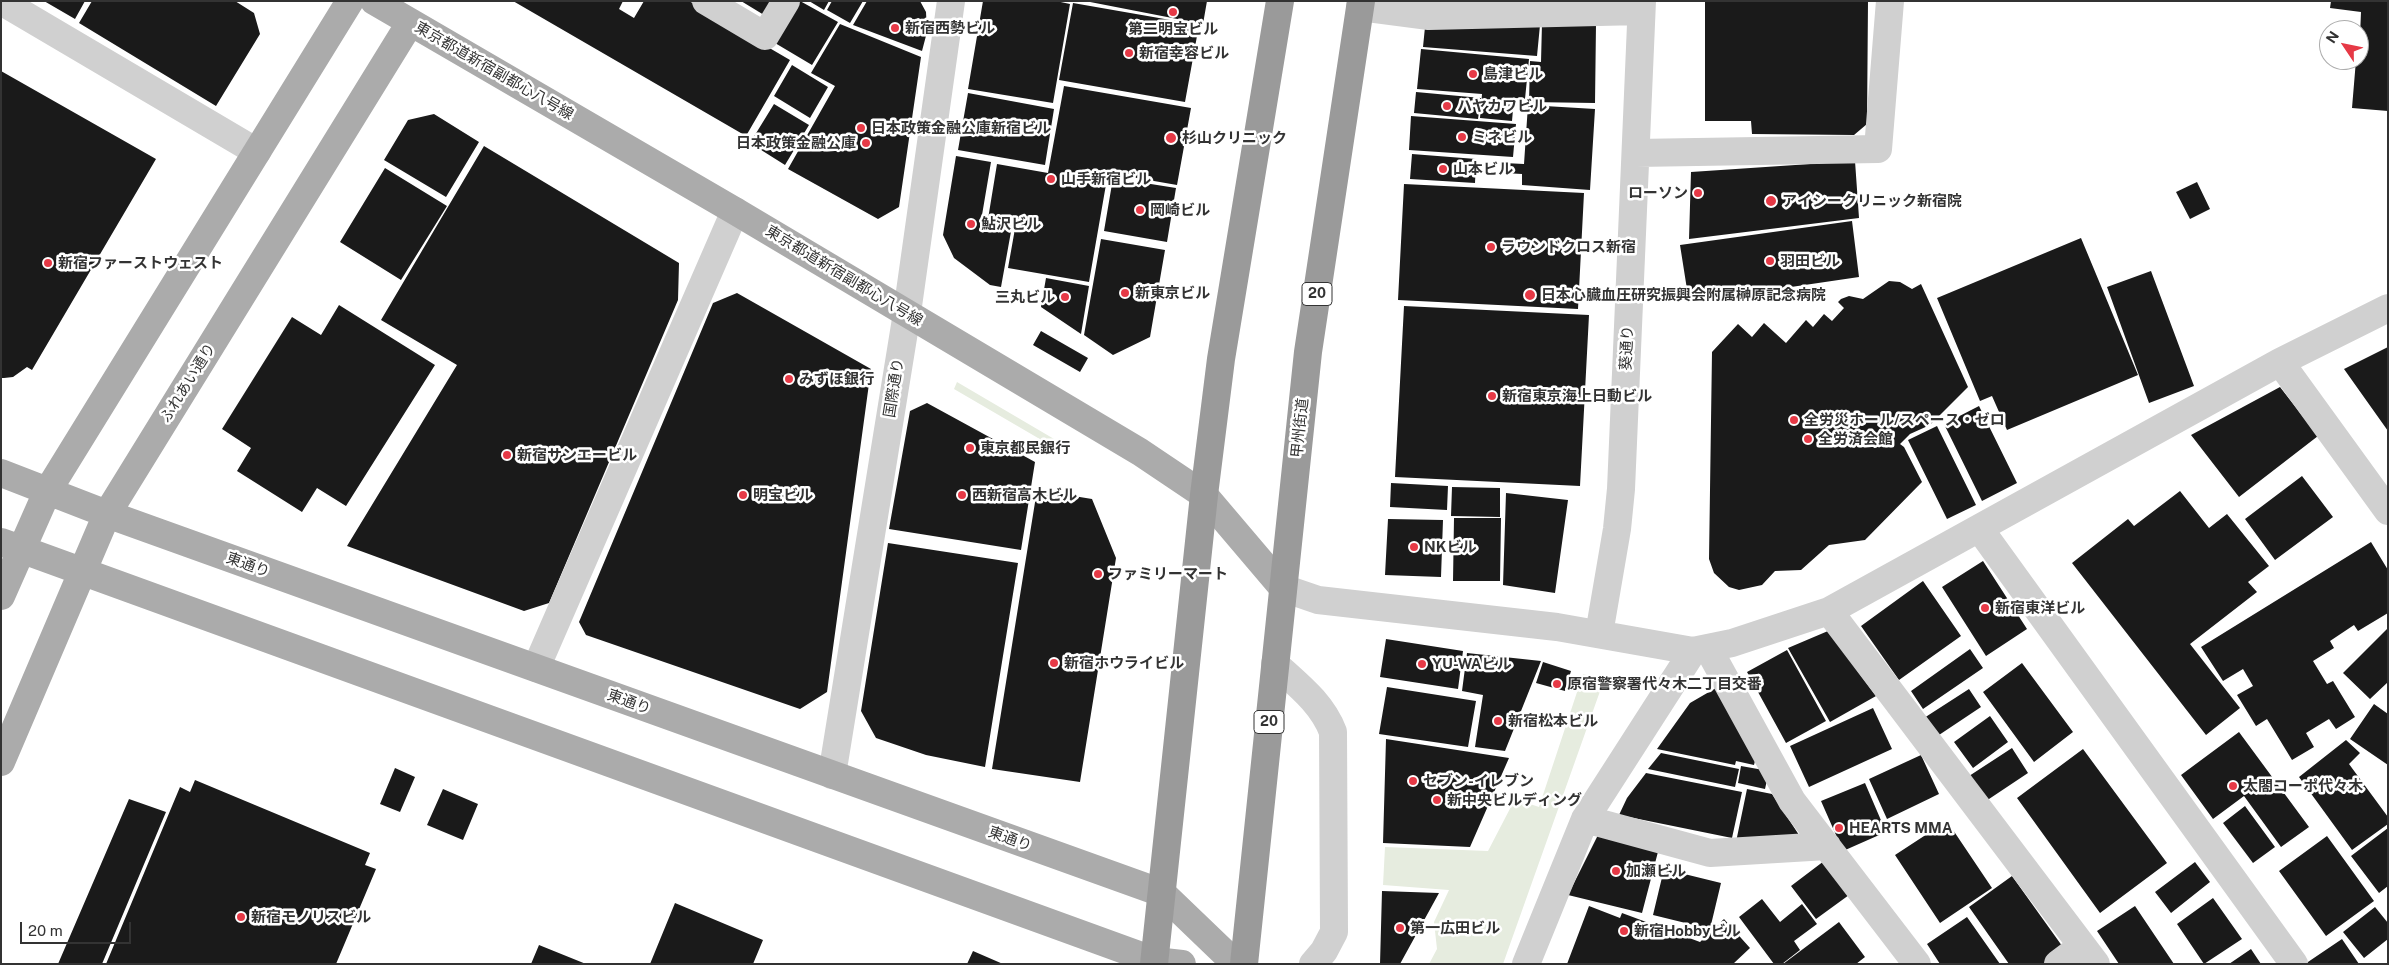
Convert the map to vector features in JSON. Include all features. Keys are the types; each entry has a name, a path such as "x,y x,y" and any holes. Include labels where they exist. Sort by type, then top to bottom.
{"highway":[{"path":"1155,962 1204,495 1222,359 1280,1"},
{"name":"甲州街道","path":"1244,964 1308,352 1361,4"}],"main road":[{"path":"1,596 11,546 47,492 350,1"},
{"name":"東京都道新宿副都心八号線","path":"374,1 735,211 1140,452 1204,495 1283,588"},
{"name":"ふれあい通り","path":"1,762 107,514 410,23"},
{"name":"東通り","path":"1,473 107,514 1162,893 1236,964"},
{"path":"11,546 1155,962 1182,964"}],"street":[{"path":"1,1 257,152"},
{"path":"706,1 765,36 786,1"},
{"name":"国際通り","path":"832,775 907,313 951,1"},
{"path":"1636,153 1878,149 1890,1"},
{"path":"1361,4 1429,16 1641,6"},
{"name":"葵通り","path":"1598,634 1621,490 1641,6"},
{"path":"536,668 735,211"},
{"path":"1283,588 1318,600 1598,634 1700,650 1732,643 1829,611 2280,362 2388,308"},
{"path":"2280,362 2388,511"},
{"path":"1979,528 2294,964"},
{"path":"1829,611 2089,955 2058,964"},
{"path":"1526,964 1585,819 1700,650"},
{"path":"1700,650 1792,801 1917,964"},
{"path":"1275,664 1317,703 1328,719 1333,732 1334,932 1324,951 1313,964"},
{"path":"1585,819 1710,854 1827,846"}],"shaded area":[{"path":"957,382 1066,446 1062,452 954,389"},
{"path":"1583,674 1604,680 1503,964 1429,964 1437,949 1434,922 1449,890 1383,885 1385,847 1488,851 1515,799 1539,807"}],"building":[{"path":"44,1 85,1 75,19"},
{"path":"92,1 235,1 254,13 260,34 216,106 79,23"},
{"path":"513,1 623,1 619,9 634,18 644,1 689,1 790,60 746,136"},
{"path":"741,1 772,1 764,15"},
{"path":"800,1 838,22 812,65 775,43"},
{"path":"809,1 829,1 824,10"},
{"path":"832,1 863,1 850,23 827,10"},
{"name":"新宿西勢ビル","path":"867,1 920,1 926,12 927,32 922,51 853,25"},
{"path":"983,1 1056,1 1070,4 1053,103 968,89"},
{"name":"第二明宝ビル","path":"1085,1 1207,1 1203,24"},
{"path":"1705,1 1868,1 1867,124 1854,135 1752,134 1751,121 1705,121"},
{"path":"2331,1 2388,1 2388,111 2352,108 2355,70 2369,70 2369,20 2361,20 2361,12 2330,8"},
{"name":"新宿幸容ビル","path":"1073,3 1199,25 1185,102 1059,80"},
{"path":"1542,23 1596,24 1595,103 1529,102 1530,61 1541,62"},
{"name":"日本政策金融公庫新宿ビル","path":"840,24 921,57 899,207 878,219 788,169 835,86 811,73"},
{"path":"1540,25 1537,56 1423,47 1425,27"},
{"name":"島津ビル","path":"1421,49 1529,59 1525,99 1514,98 1512,121 1480,118 1482,94 1417,89"},
{"path":"792,65 828,87 810,118 774,96"},
{"name":"新宿ファーストウェスト","path":"1,71 156,159 32,370 27,367 13,377 4,378 1,378"},
{"name":"山手新宿ビル","path":"1064,86 1191,108 1177,185 1108,173 1089,282 1008,268 1016,223 988,219 997,164 1048,173"},
{"name":"ハヤカワビル","path":"1416,92 1481,98 1478,119 1414,113"},
{"path":"968,93 1054,109 1045,165 958,150"},
{"path":"774,104 809,125 785,165 750,143"},
{"path":"1528,105 1595,109 1590,190 1522,185 1522,174 1504,173 1504,163 1524,164"},
{"path":"434,114 479,142 446,197 384,160 408,120"},
{"name":"ミネビル","path":"1411,116 1516,124 1513,157 1409,150"},
{"name":"新宿サンエービル","path":"484,146 679,263 678,300 549,603 524,611 347,546 457,365 381,320"},
{"name":"山本ビル","path":"1412,154 1476,159 1475,183 1410,179"},
{"name":"鮎沢ビル","path":"956,156 991,162 981,221 1012,226 1001,287 990,285 954,258 943,235"},
{"path":"1855,161 1859,218 1689,239 1691,172"},
{"path":"385,168 447,206 401,280 340,242"},
{"name":"岡崎ビル","path":"1113,178 1176,188 1167,242 1104,231"},
{"path":"2197,182 2210,209 2190,219 2176,192"},
{"name":"ラウンドクロス新宿","path":"1404,184 1584,193 1578,309 1398,300"},
{"name":"羽田ビル","path":"1852,221 1859,277 1689,302 1680,245"},
{"path":"2081,238 2138,375 2007,430 1992,396 1980,401 1937,298"},
{"name":"新東京ビル","path":"1101,239 1165,250 1150,337 1113,355 1084,335"},
{"path":"2151,271 2194,386 2149,403 2107,287"},
{"name":"三丸ビル","path":"1046,278 1089,286 1081,334 1041,307"},
{"name":"全労済会館","path":"1889,281 1900,282 1912,289 1921,284 1968,387 1930,425 1910,434 1900,444 1904,447 1922,482 1865,540 1829,545 1801,570 1775,571 1762,585 1739,590 1729,587 1714,573 1709,559 1712,352 1738,324 1752,337 1764,323 1786,343 1806,320 1813,327 1824,314 1832,321 1844,308 1838,302 1841,299 1849,296 1863,299"},
{"name":"明宝ビル","path":"737,293 871,369 827,692 800,709 586,635 579,622 713,303"},
{"path":"339,305 435,365 346,506 317,488 302,512 237,471 251,448 222,429 292,317 321,335"},
{"name":"新宿東京海上日動ビル","path":"1404,306 1589,315 1580,486 1395,477"},
{"path":"1041,331 1088,358 1080,372 1033,345"},
{"path":"2388,347 2388,431 2344,369"},
{"path":"2280,387 2318,436 2239,497 2191,435"},
{"name":"西新宿高木ビル","path":"927,403 1035,462 1021,550 889,529 910,411"},
{"path":"1979,406 2017,483 1982,501 1944,424"},
{"path":"1937,426 1976,505 1947,519 1908,440"},
{"path":"2302,476 2333,517 2275,560 2245,519"},
{"path":"1391,483 1448,486 1447,510 1390,507"},
{"path":"1452,487 1500,488 1500,517 1451,516"},
{"name":"新宿ホウライビル","path":"1037,490 1092,499 1116,558 1080,782 992,769"},
{"path":"2180,491 2209,528 2227,514 2269,566 2248,582 2257,592 2190,644 2240,708 2206,735 2072,563 2128,519 2134,526"},
{"path":"1506,493 1568,500 1555,593 1503,585"},
{"path":"1454,518 1501,518 1500,581 1453,581"},
{"name":"NKビル","path":"1388,519 1443,520 1441,577 1385,575"},
{"path":"2371,542 2388,570 2388,613 2358,631 2354,625 2330,641 2334,648 2313,661 2327,684 2333,681 2355,717 2336,729 2329,719 2306,733 2314,747 2292,760 2267,719 2256,726 2237,695 2253,686 2243,669 2223,681 2201,647"},
{"path":"888,543 1018,563 985,767 926,755 876,738 861,711"},
{"name":"新宿東洋ビル","path":"1983,561 2027,629 1986,656 1942,587"},
{"path":"1923,581 1961,636 1899,680 1861,626"},
{"path":"2388,628 2388,682 2370,699 2343,673"},
{"path":"1828,631 1876,696 1830,722 1788,648"},
{"name":"YU-WAビル","path":"1386,639 1463,651 1458,689 1380,677"},
{"path":"1970,649 1983,668 1923,709 1911,691"},
{"path":"1787,650 1826,721 1786,743 1747,672"},
{"name":"新宿松本ビル","path":"1467,653 1541,661 1505,751 1475,747 1483,695 1462,691"},
{"path":"1543,662 1571,671 1565,691 1536,683"},
{"path":"2022,663 2073,732 2034,762 1983,692"},
{"path":"1721,685 1758,748 1754,765 1736,761 1735,765 1657,749 1690,703"},
{"path":"1387,687 1476,701 1468,747 1379,734"},
{"path":"1969,689 1981,707 1936,737 1924,718"},
{"path":"2374,704 2388,714 2388,765 2350,739"},
{"path":"1873,708 1892,749 1809,787 1790,746"},
{"path":"1990,716 2008,742 1973,768 1954,742"},
{"name":"太閤コーポ代々木","path":"2239,732 2309,827 2281,847 2244,796 2213,819 2181,775"},
{"name":"新中央ビルディング","path":"1386,739 1509,758 1470,847 1383,843"},
{"path":"2346,740 2360,753 2349,764 2388,817 2388,824 2352,850 2299,777"},
{"path":"2012,748 2028,773 1983,803 1966,778"},
{"path":"2083,749 2167,863 2100,913 2017,798"},
{"path":"1661,753 1739,769 1735,787 1648,769"},
{"path":"1921,755 1939,794 1887,819 1869,779"},
{"path":"1741,766 1769,771 1765,789 1738,783"},
{"path":"395,768 415,777 400,812 380,804"},
{"path":"1646,773 1742,792 1732,838 1619,815 1627,798"},
{"name":"新宿モノリスビル","path":"195,780 370,853 365,865 376,869 336,964 106,964 180,787 190,792"},
{"path":"1865,783 1886,832 1843,851 1821,801"},
{"path":"443,789 478,804 463,840 427,825"},
{"path":"1747,789 1772,794 1801,838 1736,842"},
{"path":"129,799 166,812 102,964 58,964"},
{"path":"2245,806 2275,847 2253,863 2223,823"},
{"path":"1947,821 1992,888 1940,923 1895,855"},
{"path":"2388,828 2388,886 2379,893 2351,856"},
{"name":"加瀬ビル","path":"1599,833 1659,848 1642,913 1568,895"},
{"path":"2327,836 2374,901 2326,936 2279,871"},
{"path":"1824,861 1849,895 1816,919 1791,886"},
{"path":"2195,862 2210,882 2171,913 2155,892"},
{"path":"1664,869 1721,883 1710,929 1653,915"},
{"path":"2012,876 2065,950 2045,964 2009,964 1969,907"},
{"name":"第一広田ビル","path":"1382,891 1439,893 1400,964 1380,964"},
{"path":"2213,898 2242,939 2204,964 2177,924"},
{"path":"1762,899 1780,922 1802,904 1817,924 1794,941 1800,950 1782,964 1774,964 1739,917"},
{"path":"675,903 763,940 753,964 650,964"},
{"name":"新宿Hobbyビル","path":"1589,906 1620,918 1622,913 1700,942 1724,919 1750,948 1733,964 1567,964"},
{"path":"2135,906 2174,964 2119,964 2097,931"},
{"path":"2375,907 2388,923 2388,939 2364,958 2343,932"},
{"path":"1967,917 2000,964 1940,964 1927,944"},
{"path":"1839,922 1865,957 1856,964 1783,964"},
{"path":"2342,939 2359,964 2305,964"},
{"path":"539,945 586,964 531,964"},
{"path":"2251,949 2261,964 2229,964"},
{"path":"973,951 1003,964 967,964"}],"place":[{"name":"第二明宝ビル","path":"1173,12"},
{"name":"新宿西勢ビル","path":"895,28"},
{"name":"新宿幸容ビル","path":"1129,53"},
{"name":"島津ビル","path":"1473,74"},
{"name":"ハヤカワビル","path":"1447,106"},
{"name":"日本政策金融公庫新宿ビル","path":"861,128"},
{"name":"ミネビル","path":"1462,137"},
{"name":"杉山クリニック","path":"1171,138"},
{"name":"日本政策金融公庫","path":"866,143"},
{"name":"山本ビル","path":"1443,169"},
{"name":"山手新宿ビル","path":"1051,179"},
{"name":"ローソン","path":"1698,193"},
{"name":"アイシークリニック新宿院","path":"1771,201"},
{"name":"岡崎ビル","path":"1140,210"},
{"name":"鮎沢ビル","path":"971,224"},
{"name":"ラウンドクロス新宿","path":"1491,247"},
{"name":"羽田ビル","path":"1770,261"},
{"name":"新宿ファーストウェスト","path":"48,263"},
{"name":"新東京ビル","path":"1125,293"},
{"name":"日本心臓血圧研究振興会附属榊原記念病院","path":"1530,295"},
{"name":"三丸ビル","path":"1065,297"},
{"name":"みずほ銀行","path":"789,379"},
{"name":"新宿東京海上日動ビル","path":"1492,396"},
{"name":"全労災ホール/スペース・ゼロ","path":"1794,420"},
{"name":"全労済会館","path":"1808,439"},
{"name":"東京都民銀行","path":"970,448"},
{"name":"新宿サンエービル","path":"507,455"},
{"name":"明宝ビル","path":"743,495"},
{"name":"西新宿高木ビル","path":"962,495"},
{"name":"NKビル","path":"1414,547"},
{"name":"ファミリーマート","path":"1098,574"},
{"name":"新宿東洋ビル","path":"1985,608"},
{"name":"新宿ホウライビル","path":"1054,663"},
{"name":"YU-WAビル","path":"1422,664"},
{"name":"原宿警察署代々木二丁目交番","path":"1557,684"},
{"name":"新宿松本ビル","path":"1498,721"},
{"name":"セブン-イレブン","path":"1413,781"},
{"name":"太閤コーポ代々木","path":"2233,786"},
{"name":"新中央ビルディング","path":"1437,800"},
{"name":"HEARTS MMA","path":"1839,828"},
{"name":"加瀬ビル","path":"1616,871"},
{"name":"新宿モノリスビル","path":"241,917"},
{"name":"第一広田ビル","path":"1400,928"},
{"name":"新宿Hobbyビル","path":"1624,931"}]}
